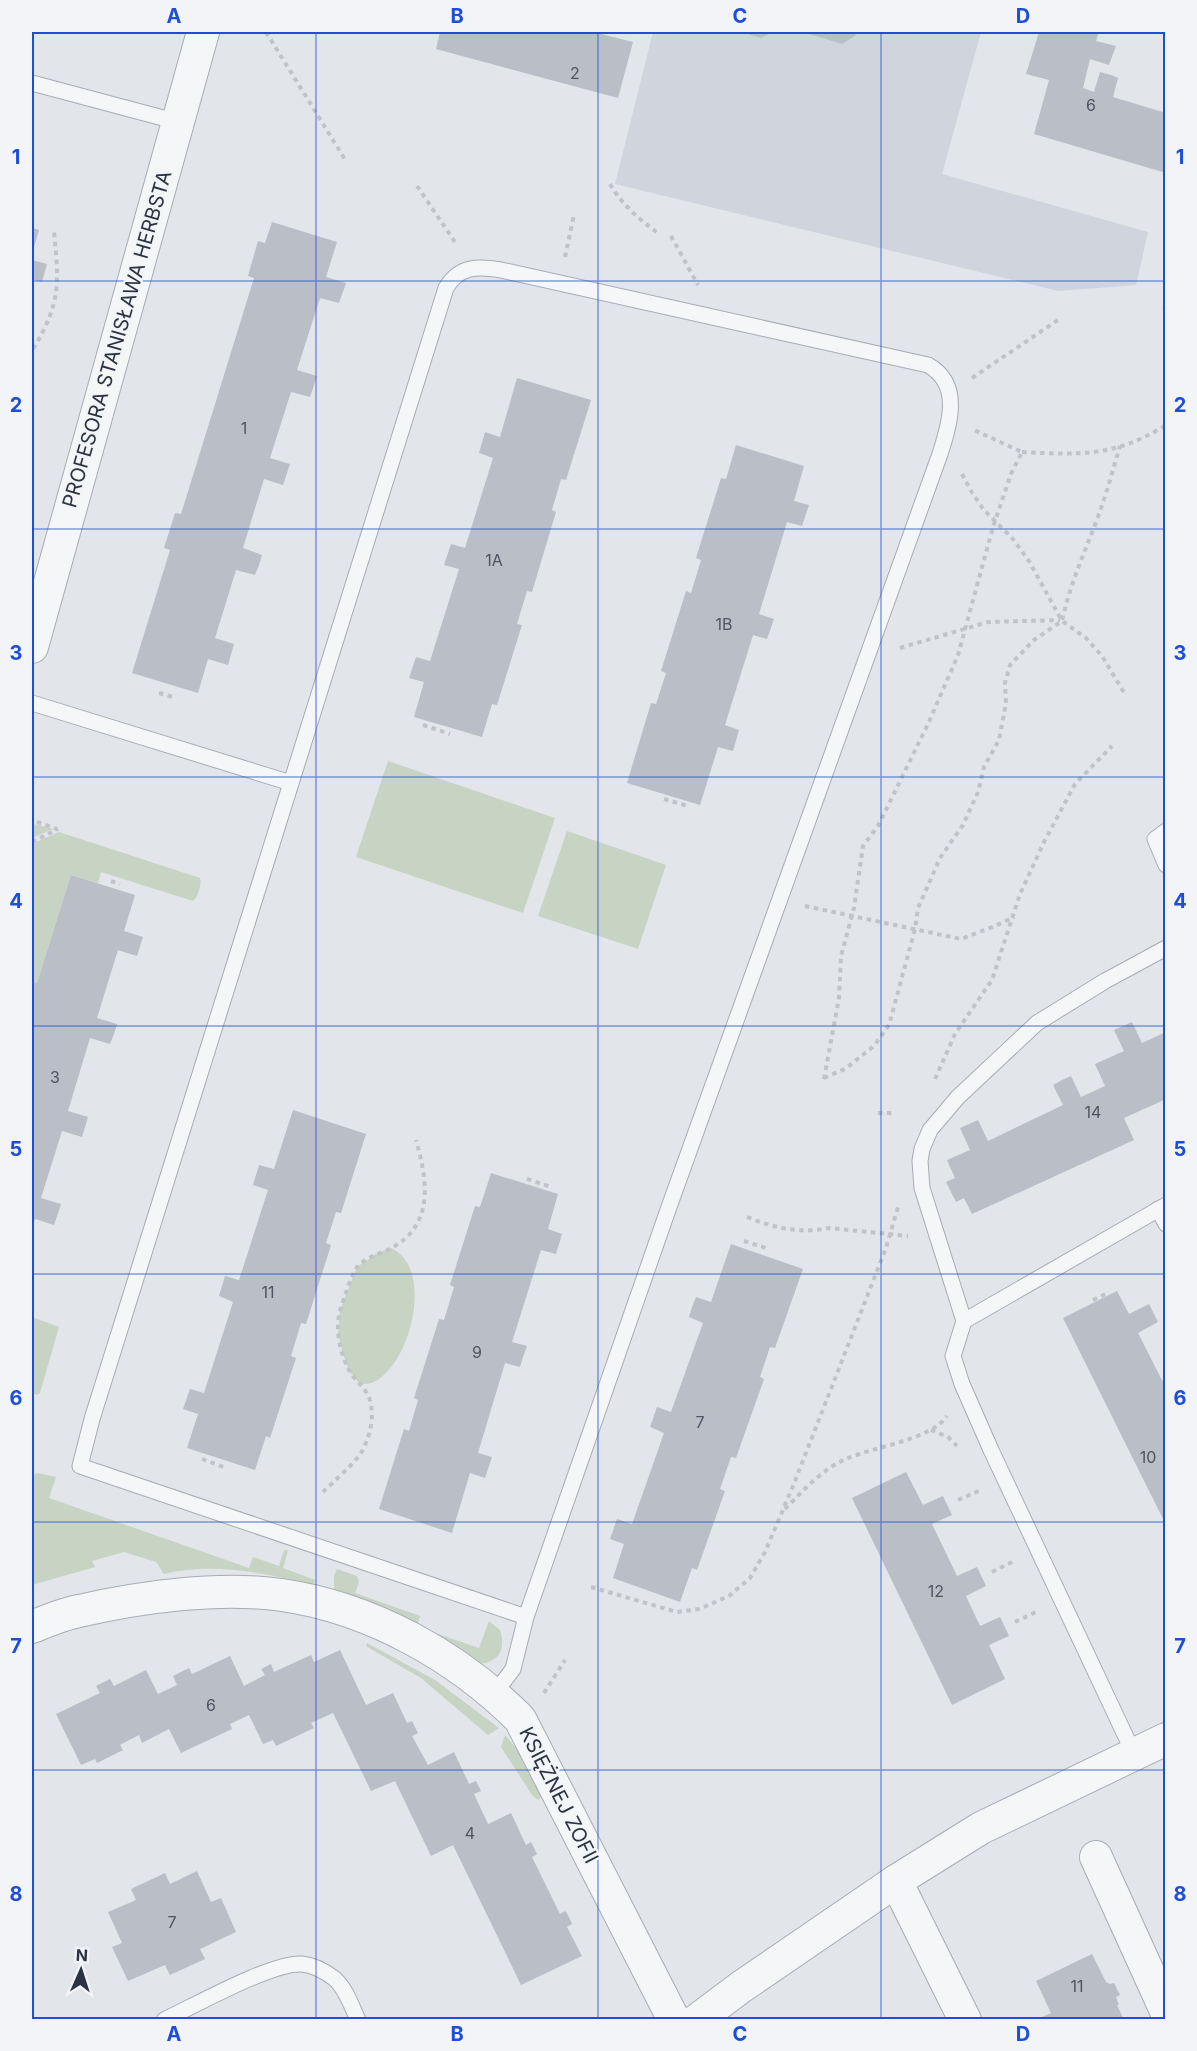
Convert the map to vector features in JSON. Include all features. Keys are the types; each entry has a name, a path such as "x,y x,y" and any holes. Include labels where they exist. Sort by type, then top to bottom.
{"street":[{"name":"PROFESORA STANISŁAWA HERBSTA","path":"32,647 203,32"},
{"name":"KSIĘŻNEJ ZOFII","path":"32,1627 77,1611 160,1596 234,1592 281,1595 330,1605 390,1628 436,1654 494,1694 520,1719 674,2019"},
{"path":"697,2019 896,1881 981,1828 1166,1740"},
{"path":"1096,1857 1166,2011"},
{"path":"896,1881 965,2019"}],"lane":[{"path":"32,83 178,122"},
{"path":"494,1694 513,1669 526,1617 669,1207 940,454 948,429 949,415 948,387 944,377 936,370 921,363 501,270 476,268 456,273 446,288 92,1419 80,1466 526,1617"},
{"path":"32,703 291,783"},
{"path":"1166,831 1155,839 1166,865"},
{"path":"1134,1754 962,1384 953,1356 964,1322 922,1188 920,1161 930,1130 958,1097 1037,1023 1105,981 1166,948"},
{"path":"964,1322 1162,1207 1166,1224"},
{"path":"164,2019 259,1975 285,1966 304,1964 336,1980 343,1988 358,2019"}],"path":[{"path":"266,32 346,162"},
{"path":"610,184 628,209 659,234"},
{"path":"417,186 458,248"},
{"path":"563,266 574,215"},
{"path":"33,350 45,329 57,296 54,232"},
{"path":"671,236 703,294"},
{"path":"964,384 1061,318"},
{"path":"964,426 1022,452 1065,454 1104,451 1120,447 1138,441 1166,424"},
{"path":"1022,452 1011,474 995,520 957,655 928,724 878,826 863,846 852,916 842,956 838,998 824,1079 845,1069 874,1046 889,1026 915,929 918,908 940,858 963,825 978,792 984,767 999,740 1006,703 1005,683 1010,666 1034,640 1062,621 1066,600 1099,515 1120,447"},
{"path":"960,470 970,491 1012,538 1029,561 1062,621 1086,638 1102,656 1126,696"},
{"path":"896,649 988,622 1062,621"},
{"path":"159,693 173,697"},
{"path":"423,725 450,734"},
{"path":"934,1082 955,1034 992,980 1020,894 1075,784 1112,746"},
{"path":"664,799 688,806"},
{"path":"32,842 58,829 37,822"},
{"path":"111,881 120,884"},
{"path":"798,905 961,939 1014,917"},
{"path":"878,1113 894,1113"},
{"path":"323,1492 361,1452 372,1414 367,1392 349,1371 343,1354 338,1333 339,1310 357,1267 376,1254 397,1245 414,1227 420,1216 424,1206 425,1181 416,1140"},
{"path":"526,1179 551,1187"},
{"path":"591,1587 677,1612 699,1609 729,1596 750,1578 765,1552 782,1511 890,1235 901,1198"},
{"path":"747,1217 784,1230 809,1231 829,1228 913,1237"},
{"path":"744,1241 766,1248"},
{"path":"1094,1300 1106,1294"},
{"path":"782,1511 820,1476 845,1459 931,1430 943,1421 950,1408"},
{"path":"931,1430 948,1437 962,1452"},
{"path":"202,1459 226,1468"},
{"path":"958,1500 989,1486"},
{"path":"992,1572 1020,1558"},
{"path":"1015,1622 1044,1608"},
{"path":"542,1694 565,1660"}],"shaded area":[{"path":"653,32 981,32 942,174 1148,232 1136,285 1058,291 615,184"}],"green space":[{"path":"388,761 555,818 523,913 356,857"},
{"path":"34,824 53,829 32,838"},
{"path":"567,831 666,865 638,949 538,916"},
{"path":"59,832 200,878 200,887 193,901 101,872 98,883 71,875 37,983 32,982 32,844"},
{"path":"391,1248 404,1259 412,1275 415,1294 413,1316 407,1337 387,1372 374,1382 360,1384 349,1371 343,1354 338,1333 340,1310 357,1267 376,1254"},
{"path":"32,1317 59,1327 40,1393 37,1395 32,1393"},
{"path":"38,1473 56,1477 49,1498 249,1568 253,1557 279,1566 284,1550 288,1551 283,1568 315,1580 314,1585 239,1570 200,1569 164,1574 156,1562 124,1552 92,1561 95,1567 32,1585 32,1475"},
{"path":"337,1569 357,1576 359,1582 355,1593 420,1616 417,1627 479,1648 489,1621 500,1630 502,1648 500,1653 492,1660 480,1664 334,1591 334,1576"},
{"path":"367,1643 435,1680 499,1728 488,1735 421,1678 369,1648 366,1646"},
{"path":"505,1735 522,1755 545,1795 538,1800 532,1795 501,1747"}],"building":[{"path":"440,32 593,32 633,42 618,98 436,49"},
{"path":"742,32 773,32 761,38"},
{"path":"803,32 857,32 855,36 842,44"},
{"path":"1039,32 1099,32 1096,41 1116,46 1109,65 1090,59 1083,88 1094,92 1100,72 1111,75 1118,78 1113,97 1166,113 1166,173 1034,134 1049,80 1026,74"},
{"path":"272,222 337,242 326,277 346,283 339,303 320,298 297,370 317,376 310,397 291,392 270,458 290,464 283,485 264,479 243,548 262,555 259,565 255,575 236,570 215,638 234,644 228,665 208,659 198,693 132,673 170,550 164,548 175,513 181,514 254,278 248,276 258,241 265,243"},
{"path":"32,228 39,230 32,254"},
{"path":"32,260 47,264 42,282 32,279"},
{"path":"517,378 591,400 566,480 561,479 552,510 556,512 532,592 527,591 517,624 522,625 497,705 492,704 482,737 414,717 424,682 409,678 416,657 430,661 459,569 444,565 451,544 465,548 493,458 479,453 485,432 500,437"},
{"path":"736,445 804,466 794,501 809,505 802,526 787,522 759,614 774,619 767,639 753,635 725,725 739,730 733,751 718,747 700,805 627,783 651,703 656,704 666,673 661,671 686,591 691,593 701,560 696,558 721,478 726,479"},
{"path":"71,875 135,895 124,931 143,937 137,956 118,950 97,1018 117,1024 110,1044 90,1038 68,1111 88,1117 82,1137 62,1131 41,1198 61,1204 54,1225 35,1219 32,1227 32,982 37,983"},
{"path":"1132,1022 1142,1043 1166,1032 1166,1099 1124,1118 1134,1140 972,1214 964,1198 956,1202 946,1182 955,1178 947,1160 970,1150 960,1128 978,1120 988,1141 1063,1105 1053,1085 1062,1080 1071,1076 1081,1097 1105,1086 1095,1064 1124,1051 1114,1030"},
{"path":"293,1110 366,1134 341,1213 336,1212 326,1243 331,1245 306,1324 301,1323 291,1356 296,1358 270,1438 266,1436 255,1470 187,1448 198,1414 183,1409 190,1389 204,1393 233,1302 219,1296 225,1276 239,1280 268,1190 253,1185 259,1165 274,1169"},
{"path":"491,1173 558,1194 548,1229 562,1234 556,1254 541,1250 512,1342 527,1346 520,1367 505,1363 478,1453 492,1457 485,1478 470,1473 452,1533 379,1509 404,1429 409,1431 418,1400 414,1398 439,1319 444,1320 454,1287 450,1285 475,1206 480,1207"},
{"path":"731,1244 803,1269 775,1348 770,1347 760,1377 764,1379 736,1458 731,1457 720,1489 725,1491 697,1570 692,1568 680,1602 613,1578 624,1544 610,1539 617,1519 632,1524 664,1433 650,1427 657,1407 671,1412 703,1323 689,1317 692,1307 696,1297 711,1302"},
{"path":"1117,1291 1129,1314 1149,1304 1158,1322 1138,1333 1166,1388 1166,1525 1063,1318"},
{"path":"906,1472 923,1505 943,1496 952,1515 932,1524 957,1576 977,1567 986,1586 966,1596 980,1626 1000,1617 1009,1636 989,1645 1005,1679 952,1705 852,1498"},
{"path":"340,1650 366,1705 393,1693 407,1723 412,1721 418,1733 412,1736 428,1765 454,1752 469,1784 476,1781 481,1791 474,1794 488,1824 511,1813 526,1845 531,1842 537,1854 532,1857 560,1914 565,1911 568,1915 572,1924 567,1927 582,1956 521,1985 453,1845 431,1856 395,1781 371,1791 333,1713 311,1723 314,1728 276,1746 273,1740 263,1744 249,1715 230,1724 232,1729 181,1753 169,1729 142,1743 139,1735 120,1745 123,1750 97,1763 95,1759 81,1765 56,1714 100,1693 96,1686 110,1679 114,1686 146,1670 158,1694 177,1685 173,1676 189,1668 192,1674 230,1656 244,1686 265,1675 261,1669 271,1664 274,1672 311,1655 314,1662"},
{"path":"197,1871 211,1902 221,1898 236,1932 200,1949 205,1959 170,1975 165,1965 128,1981 112,1947 122,1943 108,1912 136,1900 131,1889 165,1873 170,1884"},
{"path":"1092,1954 1106,1982 1114,1983 1120,1995 1116,1997 1119,2005 1117,2005 1124,2020 1041,2020 1040,2018 1051,2013 1036,1981"}]}
